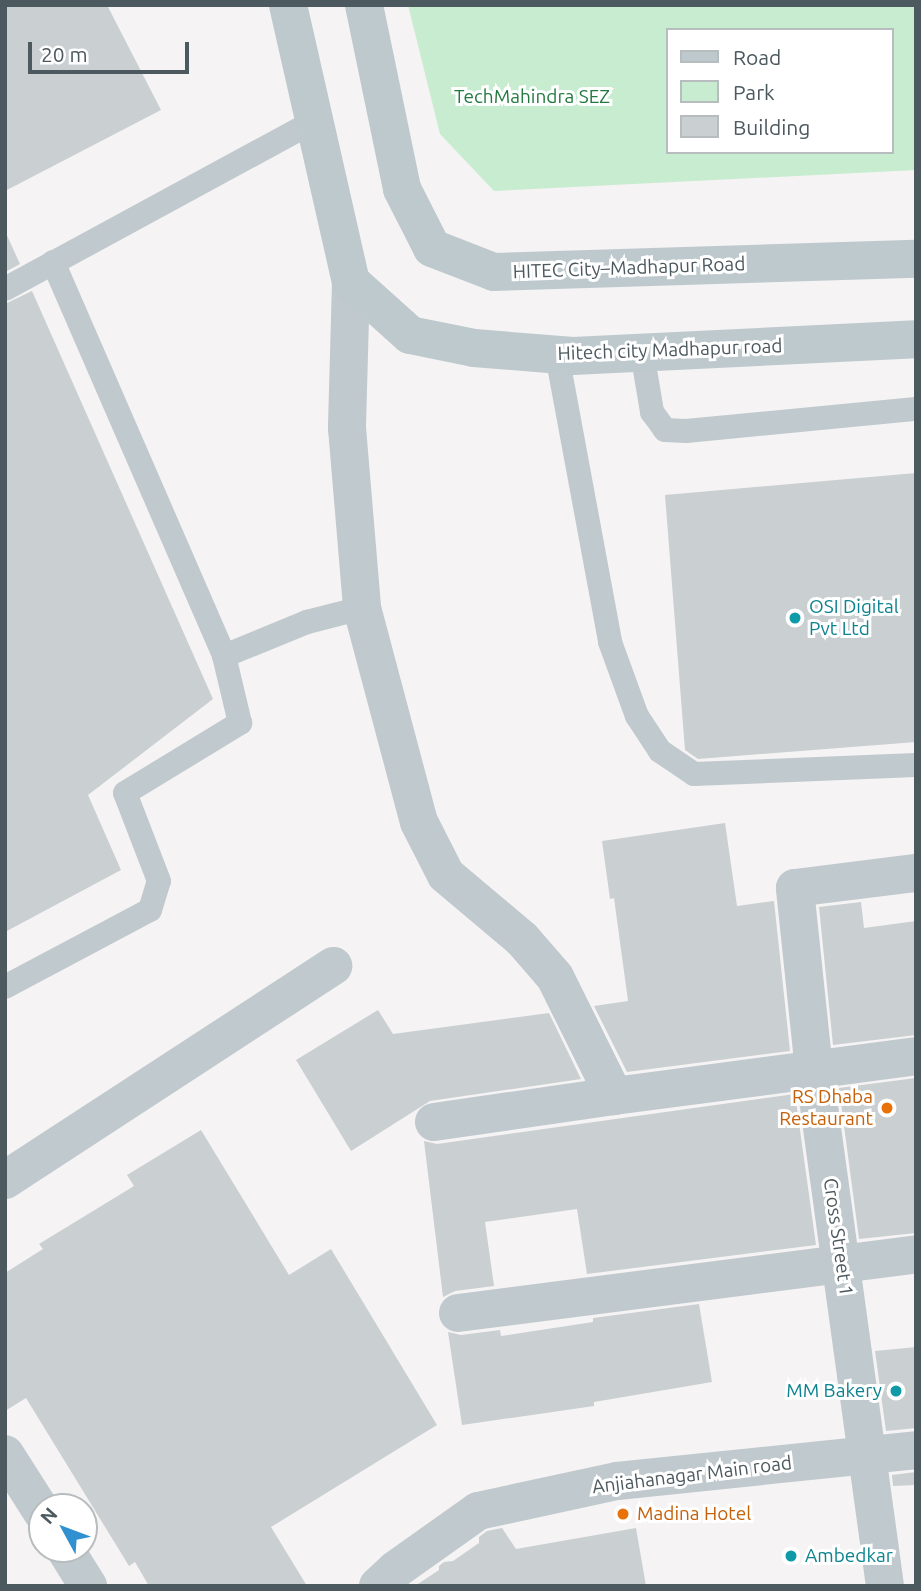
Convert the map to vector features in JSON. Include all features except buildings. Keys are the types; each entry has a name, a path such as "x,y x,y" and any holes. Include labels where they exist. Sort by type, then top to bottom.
{"main road":[{"path":"288,5 351,282"},
{"name":"HITEC City–Madhapur Road","path":"364,5 402,189 432,248 494,272 916,259"},
{"name":"Hitech city Madhapur road","path":"351,282 410,335 474,348 557,355 916,339"}],"street":[{"path":"351,282 347,428 362,608 419,822 446,875 522,939 555,977 614,1096"},
{"name":"Cross Street 1","path":"885,1586 814,1070 795,888 916,873"},
{"path":"5,1180 333,966"},
{"path":"434,1122 916,1056"},
{"path":"458,1313 916,1254"},
{"name":"Anjiahanagar Main road","path":"378,1586 395,1570 478,1511 617,1481 916,1450"},
{"path":"5,1454 30,1493"},
{"path":"74,1563 88,1586"}],"lane":[{"path":"5,289 314,121"},
{"path":"5,987 150,909 159,881 125,793 240,723 224,656 54,262"},
{"path":"642,352 652,412 664,430 686,431 916,409"},
{"path":"557,355 610,642 637,716 660,751 694,774 916,765"},
{"path":"224,656 307,622 362,608"}],"green space":[{"name":"TechMahindra SEZ","path":"408,5 916,5 916,170 494,191 440,134"}],"place":[{"name":"OSI Digital Pvt Ltd","path":"795,618"},
{"name":"RS Dhaba Restaurant","path":"887,1108"},
{"name":"MM Bakery","path":"896,1391"},
{"name":"Madina Hotel","path":"623,1514"},
{"name":"Ambedkar","path":"791,1556"}]}
